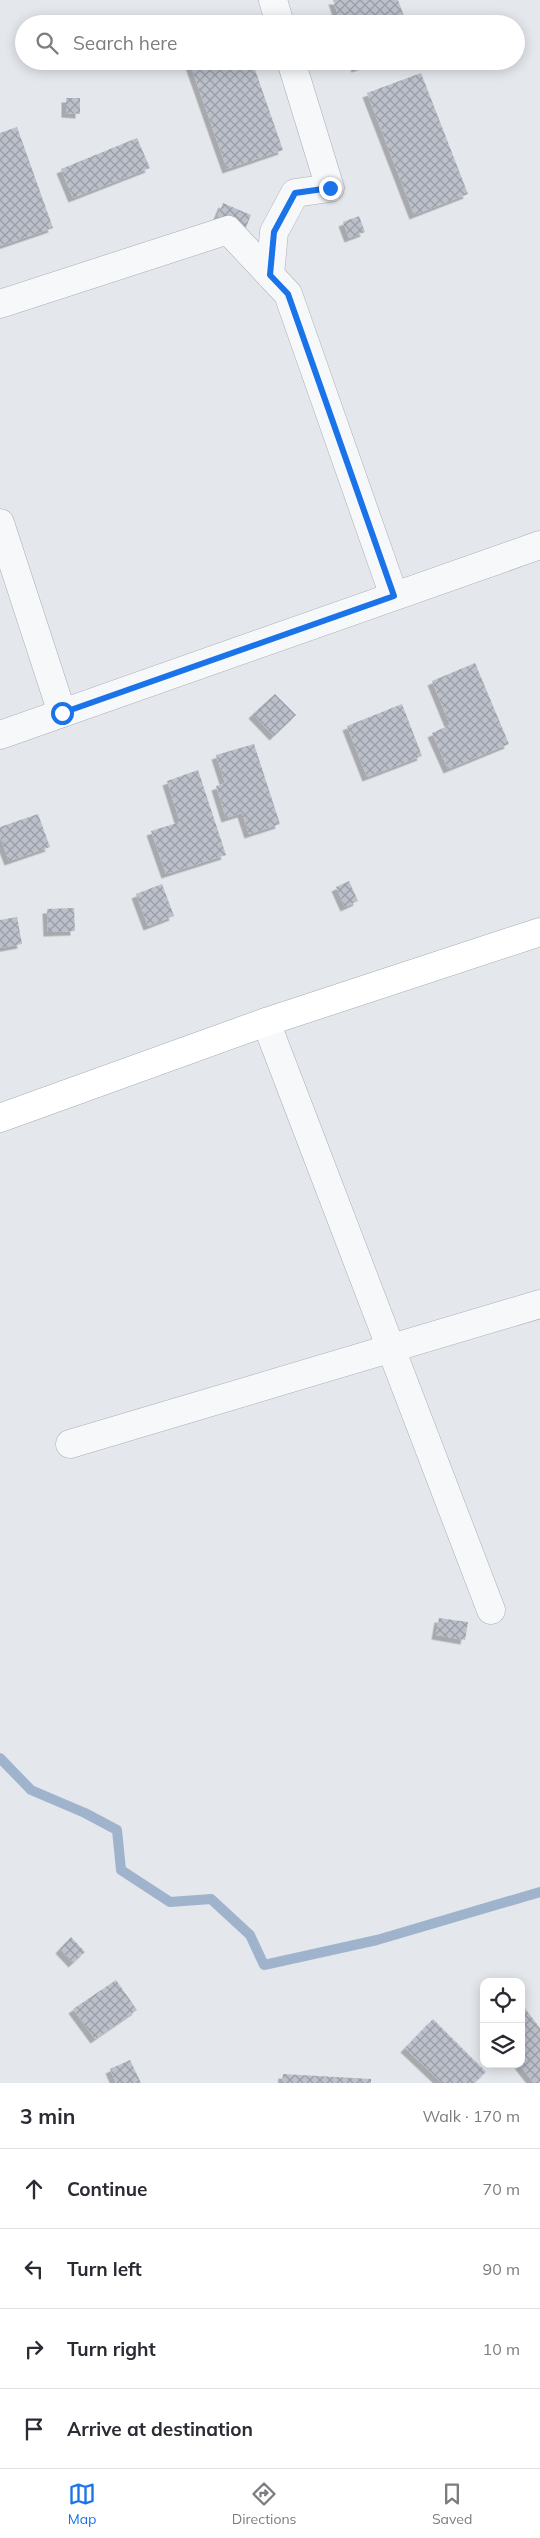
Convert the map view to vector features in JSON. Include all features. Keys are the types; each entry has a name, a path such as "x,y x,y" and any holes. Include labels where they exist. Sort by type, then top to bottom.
{"main road":[{"path":"0,1118 266,1022 540,932"}],"street":[{"path":"273,0 277,15"},
{"path":"270,275 274,232 295,193 330,188 295,70"},
{"path":"0,304 228,230 288,294 394,596"},
{"path":"0,523 62,713"},
{"path":"0,735 540,545"},
{"path":"266,1022 491,1610"},
{"path":"70,1444 540,1304"}],"building":[{"path":"333,0 398,0 404,15 338,15"},
{"path":"192,70 255,70 283,150 227,169"},
{"path":"421,73 468,194 414,215 367,93"},
{"path":"66,98 80,98 80,114 66,113"},
{"path":"17,127 53,228 0,246 0,133"},
{"path":"137,138 150,168 73,198 61,169"},
{"path":"223,203 251,215 244,232 216,220"},
{"path":"359,216 365,232 349,238 343,222"},
{"path":"475,663 509,744 448,769 432,733 450,725 432,681"},
{"path":"275,694 296,715 274,736 253,714"},
{"path":"402,704 422,756 367,777 347,726"},
{"path":"254,744 280,824 249,834 242,813 226,818 216,786 225,783 216,755"},
{"path":"198,770 226,855 166,874 151,831 180,822 167,781"},
{"path":"38,814 50,847 9,861 0,837 0,827"},
{"path":"349,881 358,901 345,907 336,887"},
{"path":"162,884 174,916 148,926 136,894"},
{"path":"74,908 75,931 48,932 47,909"},
{"path":"17,917 22,944 0,948 0,920"},
{"path":"439,1618 468,1622 465,1640 436,1635"},
{"path":"71,1937 85,1952 73,1963 60,1949"},
{"path":"116,1980 137,2010 95,2039 73,2009"},
{"path":"525,2008 540,2028 540,2082 534,2083 522,2068 525,2068"},
{"path":"433,2019 486,2072 474,2083 442,2083 405,2048"},
{"path":"130,2060 141,2083 116,2083 110,2069"},
{"path":"283,2074 371,2079 371,2083 282,2083"}],"waterway":[{"path":"0,1758 31,1790 85,1813 117,1830 121,1870 170,1902 211,1899 250,1935 264,1965 377,1940 540,1892"}],"route":[{"path":"62,713 394,596 288,294 270,275 274,232 295,193 330,188"}]}
